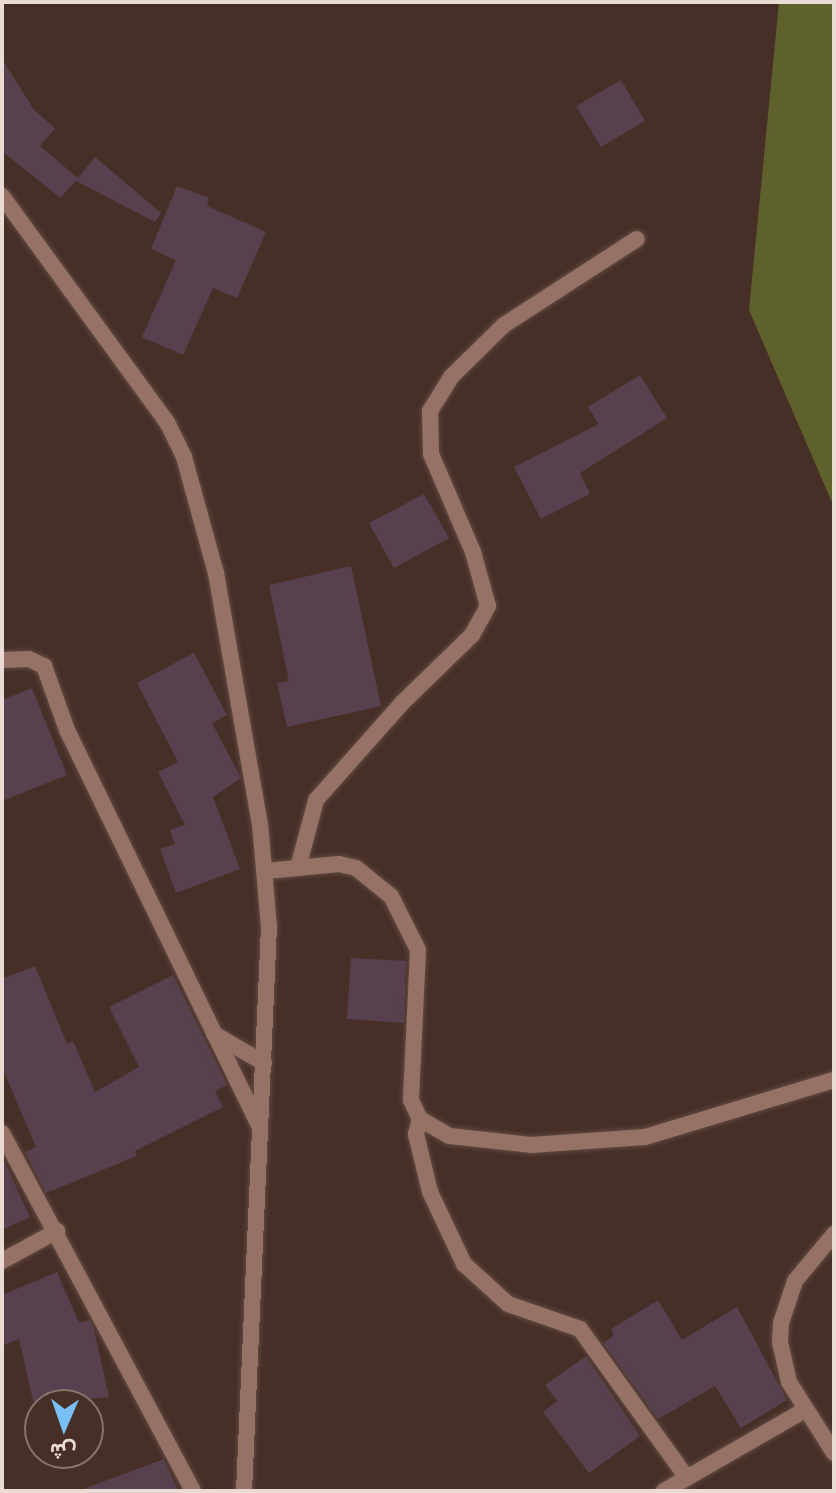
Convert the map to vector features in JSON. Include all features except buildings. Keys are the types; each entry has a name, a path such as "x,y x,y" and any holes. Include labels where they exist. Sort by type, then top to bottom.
{"street":[{"path":"2,196 147,393 184,457 216,573 266,871 269,926 244,1491"},
{"path":"299,864 316,800 402,703 472,635 488,606 473,552 431,454 430,411 451,377 504,325 637,239"},
{"path":"2,660 29,659 44,666 67,730 261,1128"},
{"path":"266,871 299,864 332,862 356,868 381,886 410,926 418,961 411,1100 420,1119 450,1136 477,1141 605,1142 676,1131 834,1080"},
{"path":"213,1033 264,1063"},
{"path":"420,1119 416,1134 430,1192 464,1264 508,1304 580,1329 687,1478"},
{"path":"2,1133 193,1491"},
{"path":"2,1261 57,1231"},
{"path":"834,1234 795,1281 781,1323 789,1382 834,1453"},
{"path":"664,1491 805,1410"}],"green space":[{"path":"779,2 834,2 834,507 749,310"}]}
